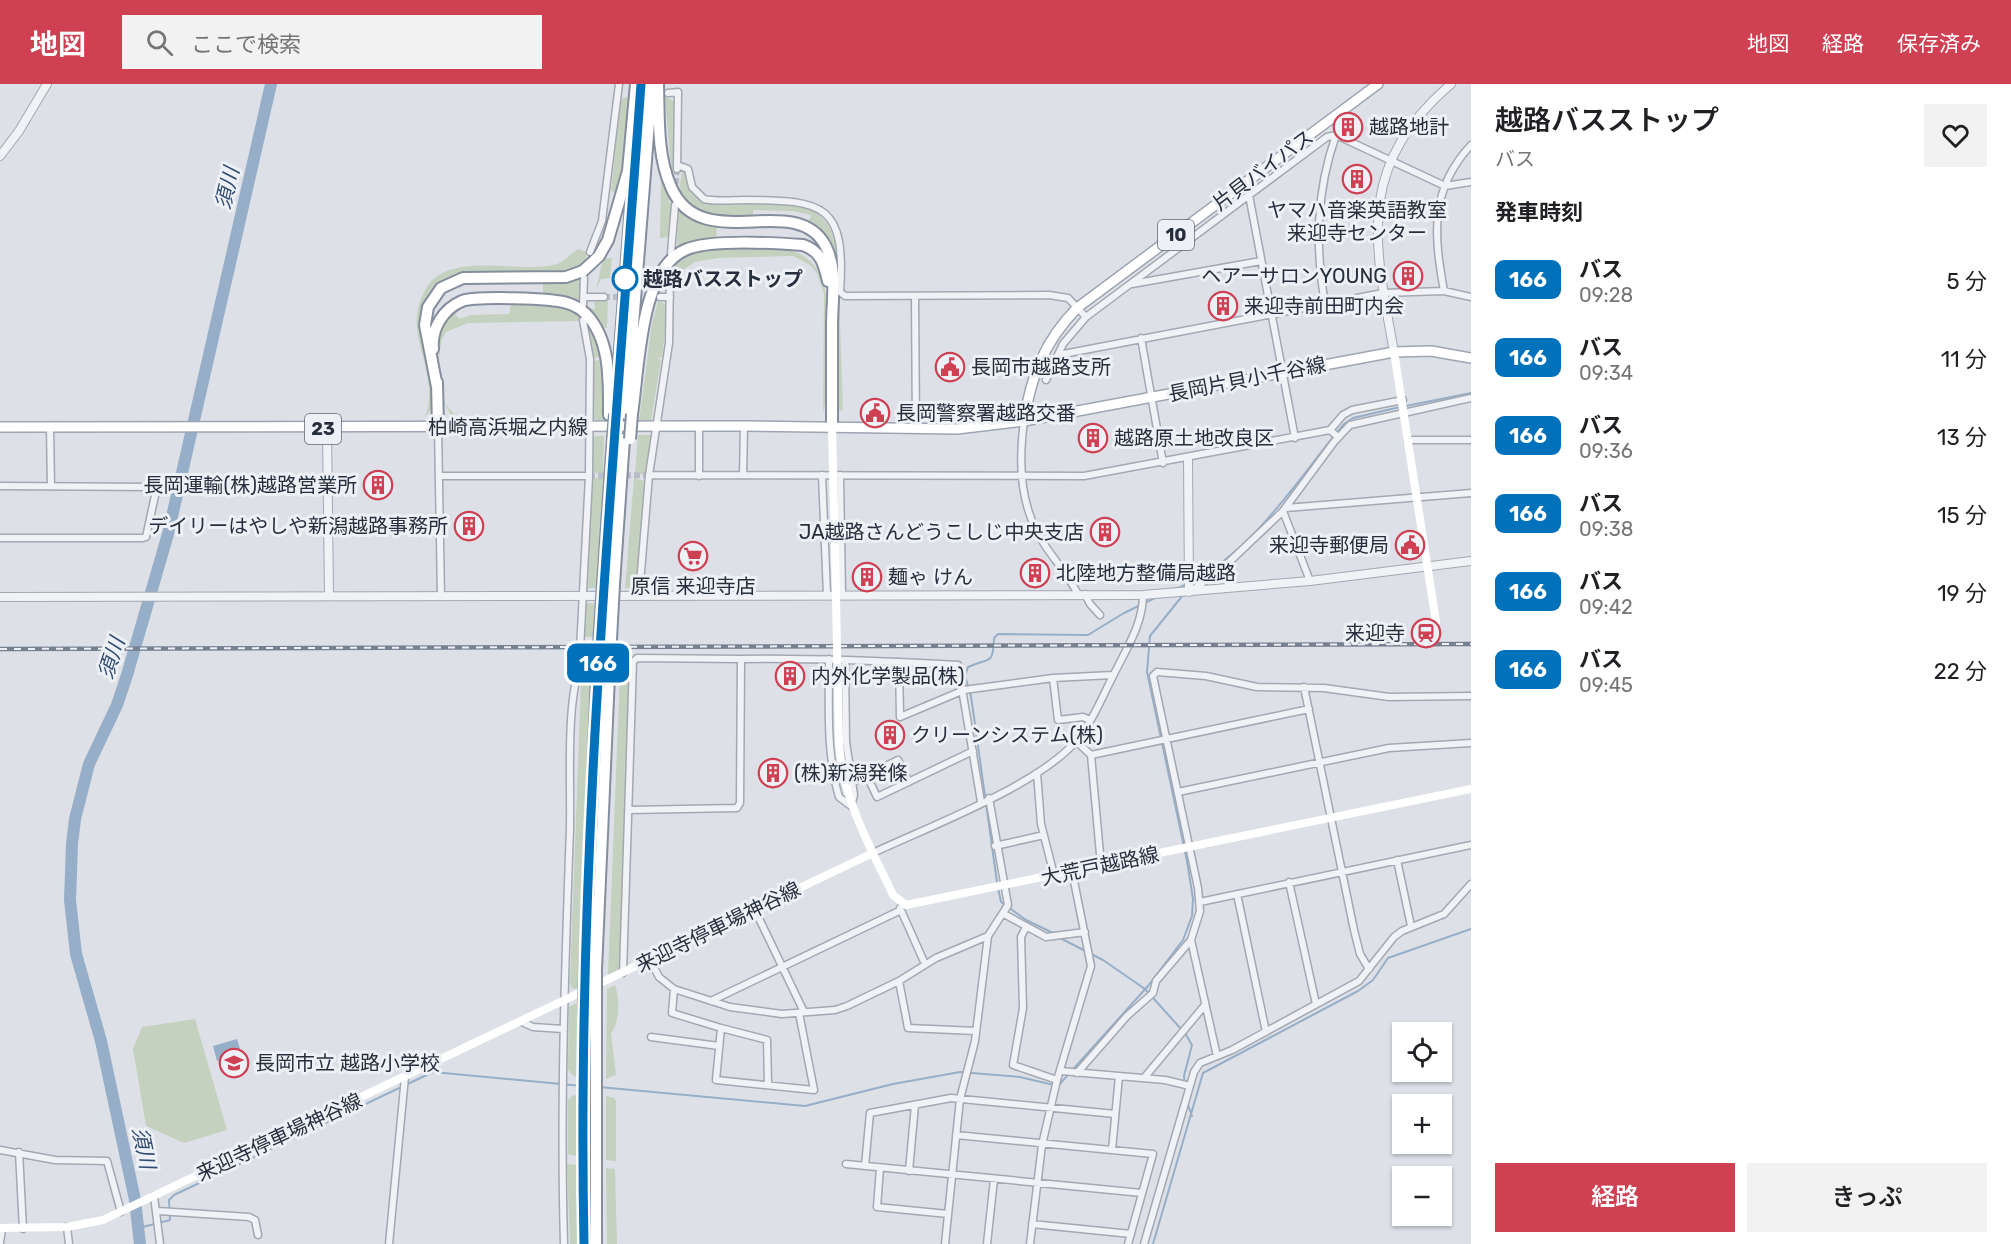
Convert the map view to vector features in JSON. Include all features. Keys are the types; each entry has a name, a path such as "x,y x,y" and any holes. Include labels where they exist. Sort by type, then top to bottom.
{"highway":[{"path":"608,584 616,558 620,414 641,84"},
{"path":"584,1244 589,1071 584,1002 591,971 608,584 605,541 619,439 652,84"},
{"path":"658,84 661,147 667,176 676,198 695,215 711,220 788,222 814,231 823,242 831,260 832,426"},
{"path":"437,387 425,326 428,307 441,288 463,278 566,277 583,271 599,256 608,240 628,171 634,88"},
{"path":"620,414 649,303 665,265 686,249 702,245 745,243 795,244 810,247 820,257 826,273 832,326"},
{"path":"438,428 433,339 437,325 452,307 460,302 475,299 565,302 586,314 600,337 610,389 620,414"},
{"path":"589,1071 596,999 591,971"},
{"path":"589,1103 596,1244"}],"main road":[{"name":"片貝バイパス","path":"1024,421 1037,365 1053,335 1077,308 1378,84"},
{"name":"長岡片貝小千谷線","path":"1024,421 1394,351 1431,351 1471,358"},
{"path":"1394,351 1436,622"},
{"name":"柏崎高浜堀之内線","path":"50,428 832,426 916,429 974,428 1024,421"},
{"path":"832,426 836,474 835,549 841,768 851,806 893,895 901,907"},
{"name":"23","path":"0,427 50,428"},
{"name":"大荒戸越路線","path":"901,907 1471,789"},
{"name":"来迎寺停車場神谷線","path":"1,1228 23,1230 67,1227 94,1223 122,1211 873,853"}],"street":[{"path":"0,156 19,131 47,84"},
{"path":"1394,351 1383,293 1376,234 1380,198 1391,160 1413,121 1451,84"},
{"path":"590,252 602,221 619,88 634,88"},
{"path":"668,93 678,92 677,167 688,169 694,191 704,199 796,201 820,209 836,229 842,244 842,294 1049,295 1068,298 1086,317"},
{"path":"1325,304 1318,261 1318,213 1329,156 1336,135"},
{"path":"1046,380 1063,344 1086,317 1327,137 1336,135 1445,186 1471,182"},
{"path":"1444,291 1436,229 1445,186 1458,162 1471,145"},
{"path":"1249,195 1295,438"},
{"path":"671,254 675,205"},
{"path":"1129,285 1261,261"},
{"path":"639,596 649,475 669,343 670,274"},
{"path":"584,278 584,301 604,297"},
{"path":"1058,355 1383,293 1444,291 1471,297"},
{"path":"915,296 916,429"},
{"path":"660,297 670,297"},
{"path":"564,1244 563,1001 571,759 575,683 579,669 589,476 590,358 583,320"},
{"path":"1141,338 1163,463"},
{"path":"1188,593 1225,566 1285,510 1338,437 1355,423 1471,398"},
{"path":"649,475 1097,476 1330,430 1343,415 1352,410 1403,400"},
{"path":"1024,421 1021,476 1031,520 1082,594 1100,615"},
{"path":"699,426 699,476"},
{"path":"743,475 744,426"},
{"path":"50,428 51,486"},
{"path":"438,428 441,596"},
{"path":"327,429 330,596"},
{"path":"1330,430 1338,437"},
{"path":"1408,440 1471,440"},
{"path":"1188,458 1188,593"},
{"path":"836,474 842,594"},
{"path":"822,475 827,594"},
{"path":"439,477 589,476"},
{"path":"0,486 156,487 146,537 0,538"},
{"path":"1285,510 1471,493"},
{"path":"1285,510 1310,581"},
{"path":"0,597 1143,595 1310,581 1471,561"},
{"path":"873,853 981,802 1053,763 1076,741 1090,720 1142,613 1143,595"},
{"path":"623,972 633,669 637,658 829,659 845,662 958,665 981,802"},
{"path":"629,810 736,808 740,802 741,658"},
{"path":"829,659 829,742 833,775 839,797 851,806 854,795 846,742 845,662"},
{"path":"899,662 900,717 964,690 1053,678 1113,675"},
{"path":"579,669 633,669"},
{"path":"1217,1056 1191,940 1200,902 1153,679 1157,672 1206,676 1257,687 1304,687 1389,697 1471,696"},
{"path":"1053,678 1058,720 1083,717 1090,720"},
{"path":"1304,687 1360,954 1369,969"},
{"path":"1091,755 1309,710"},
{"path":"1076,741 1091,755 1101,865"},
{"path":"1178,792 1389,748 1471,743"},
{"path":"867,776 877,797 973,751"},
{"path":"851,783 898,760 909,782"},
{"path":"1037,773 1044,835 1054,875"},
{"path":"945,1244 960,1099 976,1031 988,936 1008,905 995,846 988,798"},
{"path":"995,846 1044,835"},
{"path":"1200,902 1471,845"},
{"path":"1397,861 1411,926"},
{"path":"1030,1244 1042,1145 1050,1107 1091,966 1072,871"},
{"path":"1290,882 1316,1004"},
{"path":"1144,1244 1197,1066 1232,1050 1359,981 1387,944 1411,926 1444,914 1471,884"},
{"path":"1237,894 1266,1032"},
{"path":"711,1001 901,907 926,964"},
{"path":"721,1028 716,1080 814,1090 801,1012 754,910"},
{"path":"1004,914 1026,927 1053,938 1085,932"},
{"path":"1026,927 1021,938 1023,1008 1013,1065 1057,1080"},
{"path":"650,960 659,977 674,989 711,1001 767,1014 801,1012 841,1009 899,981 926,964 988,936"},
{"path":"1077,1073 1127,1016 1153,993 1156,981 1191,940"},
{"path":"899,981 908,1028 976,1031"},
{"path":"674,989 672,1013 767,1040 768,1085"},
{"path":"1144,1078 1205,1005"},
{"path":"522,1022 533,1027 563,1029"},
{"path":"651,1037 719,1046"},
{"path":"1061,1071 1144,1078 1190,1086"},
{"path":"1112,1150 1119,1076"},
{"path":"389,1244 405,1077"},
{"path":"865,1166 870,1113 951,1098 1115,1114"},
{"path":"909,1170 915,1105"},
{"path":"956,1135 1153,1154 1128,1244"},
{"path":"0,1150 56,1160 107,1161 122,1211"},
{"path":"19,1152 23,1230"},
{"path":"846,1164 1142,1193"},
{"path":"880,1168 877,1207 948,1214"},
{"path":"987,1244 994,1179"},
{"path":"153,1197 158,1210 160,1244"},
{"path":"158,1210 249,1217 255,1220 258,1235"},
{"path":"1032,1224 1131,1234"},
{"path":"67,1227 69,1244"},
{"path":"0,1243 1,1228"}],"green space":[{"path":"631,97 625,163 617,193 611,191 620,105 623,98"},
{"path":"665,97 674,101 674,169 671,169"},
{"path":"682,171 688,174 691,193 704,202 769,200 790,202 808,208 823,218 833,235 838,259 843,410 840,411 838,405 836,267 808,224 811,215 793,211 753,210 753,219 731,218 702,211 686,200 679,191"},
{"path":"664,178 669,193 669,202 672,204 670,237 660,238 661,179"},
{"path":"678,207 690,219 717,225 716,241 677,249"},
{"path":"770,247 802,255 814,265 823,281 827,304 827,398 823,412 824,294 817,273 810,265 793,256 718,258 695,262 676,275 676,263 680,259 691,253 710,249"},
{"path":"579,249 587,253 583,267 564,273 479,274 427,301 434,393 432,408 425,417 429,387 418,336 417,319 424,292 434,279 448,271 466,267 542,267 557,264"},
{"path":"612,258 610,278 601,279 596,289 603,259"},
{"path":"581,279 581,305 543,298 543,281"},
{"path":"608,298 607,328 601,328 595,314 587,308 595,309 594,302"},
{"path":"658,301 668,305 662,357 658,358 661,360 651,421 639,421 652,323"},
{"path":"511,304 537,304 564,308 579,315 579,321 468,323 446,332 439,356 441,391 436,354 438,335 453,311 459,319 471,315 509,314"},
{"path":"588,323 602,358 605,421 592,419 594,361 600,360 599,357 593,358"},
{"path":"445,403 455,415 453,417 448,411"},
{"path":"638,435 650,435 651,438 649,470 643,474 635,474"},
{"path":"595,436 604,436 603,474 591,472 591,441"},
{"path":"592,478 603,478 600,588 588,588"},
{"path":"634,478 648,482 638,587 625,588"},
{"path":"586,603 599,604 597,637 584,637"},
{"path":"591,674 578,988 575,989 571,987 570,982 581,680"},
{"path":"620,674 625,675 631,684 620,969 608,975"},
{"path":"615,985 618,1010 616,1023 611,1033 616,1075 606,1079 607,989"},
{"path":"581,1001 580,1077 575,1077 568,1070 569,1007"},
{"path":"195,1019 227,1130 184,1143 146,1126 133,1049 142,1027"},
{"path":"580,1094 580,1157 568,1154 568,1100"},
{"path":"606,1096 616,1101 616,1161 606,1160"},
{"path":"567,1164 580,1165 581,1244 570,1244"},
{"path":"606,1168 615,1169 617,1244 607,1244"}],"water":[{"path":"237,1039 242,1055 217,1061 213,1046"}],"waterway":[{"name":"須川","path":"140,1244 135,1200 101,1041 76,954 70,900 72,844 75,819 89,764 117,705 168,534 271,84"},
{"path":"1406,406 1471,393"},
{"path":"1176,589 1202,576 1227,559 1249,539 1289,494 1344,424 1353,418 1400,407"},
{"path":"599,1087 805,1106 893,1084 960,1072 1020,1077 1058,1086 1148,986 1183,940 1192,916 1193,899 1187,861 1147,672 1150,636 1183,595"},
{"path":"997,882 971,696 965,676 968,667 991,657 994,638 998,634 1088,635 1124,613 1157,597"},
{"path":"998,888 1001,902 1026,920 1053,933"},
{"path":"1153,1244 1203,1073 1358,991 1373,980 1388,958 1471,929"},
{"path":"1060,938 1103,960 1145,989 1181,1029"},
{"path":"1185,1033 1192,1045 1184,1076 1185,1085"},
{"path":"139,1228 170,1220 169,1200 174,1195 433,1072 582,1086"},
{"path":"1187,1102 1192,1116"}],"tunnel":[{"path":"632,93 668,93"},
{"path":"675,193 677,169"},
{"path":"604,297 624,297"},
{"path":"589,476 649,475"}],"railway":[{"path":"0,649 1471,644"}],"bus line":[{"name":"166","path":"584,1244 584,1002 597,676 605,541 641,84"}],"place":[{"name":"越路地計","path":"1348,127"},
{"name":"ヤマハ音楽英語教室 来迎寺センター","path":"1357,179"},
{"name":"ヘアーサロンYOUNG","path":"1408,276"},
{"name":"越路バスストップ","path":"625,279"},
{"name":"来迎寺前田町内会","path":"1223,306"},
{"name":"長岡市越路支所","path":"950,367"},
{"name":"長岡警察署越路交番","path":"875,413"},
{"name":"越路原土地改良区","path":"1093,438"},
{"name":"長岡運輸(株)越路営業所","path":"378,485"},
{"name":"デイリーはやしや新潟越路事務所","path":"469,526"},
{"name":"JA越路さんどうこしじ中央支店","path":"1105,532"},
{"name":"来迎寺郵便局","path":"1410,545"},
{"name":"原信 来迎寺店","path":"693,556"},
{"name":"北陸地方整備局越路","path":"1035,573"},
{"name":"麺ゃ けん","path":"867,577"},
{"name":"来迎寺","path":"1426,633"},
{"name":"内外化学製品(株)","path":"790,676"},
{"name":"クリーンシステム(株)","path":"890,735"},
{"name":"(株)新潟発條","path":"773,773"},
{"name":"長岡市立 越路小学校","path":"234,1063"}]}
